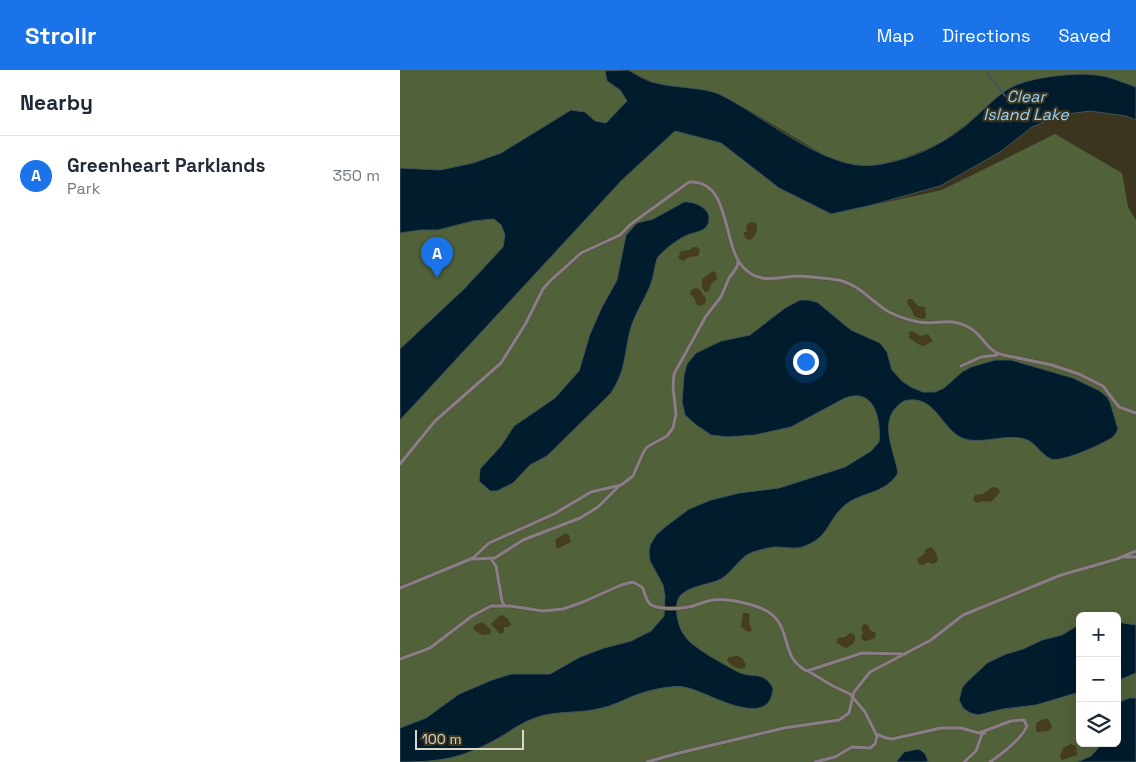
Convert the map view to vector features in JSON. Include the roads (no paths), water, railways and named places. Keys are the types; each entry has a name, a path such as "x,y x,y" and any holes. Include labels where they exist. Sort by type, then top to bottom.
{"lane":[{"path":"400,464 436,421 501,362 526,323 543,289 549,282 581,253 620,235 630,224 657,206 684,184 695,181 703,184 713,192 720,201 733,251 744,269 760,277 777,280 799,276 840,280 854,286 896,314 922,322 928,323 944,320 965,326 979,335 993,352 1052,365 1086,376 1102,386 1119,407 1136,413"},
{"path":"469,560 498,557 523,540 591,512 620,485 633,476 642,453 647,447 667,436 673,428 676,414 673,386 674,374 706,316 721,297 738,262"},
{"path":"961,366 981,357 1004,355"},
{"path":"400,588 475,557 489,543 554,514 591,492 620,485"},
{"path":"647,762 679,752 784,728 839,720 848,713 858,686 870,672 937,636 963,615 1055,578 1124,557 1136,551"},
{"path":"495,563 498,557"},
{"path":"1124,557 1136,558"},
{"path":"491,559 495,563 502,601 506,606"},
{"path":"400,660 430,648 481,610 491,606 543,611 563,609 621,585 633,582 642,587 647,600 658,607 688,608 714,600 757,606 773,614 781,624 789,651 796,662 833,686 850,694 864,712 876,734 877,740 870,748 852,747 835,757 815,762"},
{"path":"498,606 502,601"},
{"path":"807,670 862,653 906,654"},
{"path":"876,734 892,739 941,728 961,728 979,733 1011,721 1024,720 1027,726 1023,733 990,762"},
{"path":"964,762 976,751 982,734 994,728"},
{"path":"975,732 980,742"}],"water":[{"name":"Clear Island Lake","path":"628,70 652,82 719,94 816,151 836,160 856,165 887,163 923,151 955,133 1008,89 1022,83 1054,76 1096,75 1136,87 1136,120 1126,116 1090,111 1060,115 1032,127 1000,152 940,186 831,214 779,188 721,143 675,131 622,180 400,420 400,349 464,289 503,247 505,235 501,225 494,219 473,221 438,230 400,233 400,168 440,170 473,163 501,153 571,110 585,112 595,121 606,123 627,101 620,90 607,81 605,71"},
{"path":"684,202 697,204 704,209 709,215 709,223 702,230 686,235 677,241 662,252 657,259 648,292 632,325 622,370 611,393 547,456 530,465 513,483 497,491 490,491 479,481 480,469 501,446 514,426 555,398 579,371 590,334 617,280 626,235 637,223 653,219"},
{"path":"800,300 817,302 851,330 880,343 887,352 892,370 902,381 923,392 935,392 944,388 962,372 971,367 995,360 1011,360 1073,378 1100,391 1110,402 1118,429 1111,438 1096,446 1056,460 1051,459 1025,439 1013,437 975,441 962,438 923,402 915,400 904,401 891,416 889,425 889,434 898,473 893,480 879,489 850,501 839,511 824,533 813,542 798,548 775,547 748,554 721,579 686,591 679,598 677,606 678,620 682,631 689,641 738,672 761,677 769,682 773,688 770,700 763,707 753,709 741,707 697,691 674,686 640,693 602,708 551,714 535,718 482,746 460,755 438,760 400,762 400,728 426,718 459,694 511,674 550,674 580,657 631,641 651,631 664,616 665,596 663,585 650,561 650,545 656,535 689,509 711,500 739,493 779,488 845,467 871,451 879,442 877,416 869,401 863,397 845,398 791,427 755,435 727,437 711,435 685,415 682,402 684,375 687,364 696,353 721,341 750,335 785,308"},
{"path":"1121,623 1136,625 1136,673 1121,679"},
{"path":"1076,626 1076,693 1036,705 1003,709 978,715 970,713 963,708 959,700 962,688 987,663 1042,640 1062,635"},
{"path":"1129,698 1136,698 1136,762 1077,762 1091,756 1099,747 1121,747 1121,701"},
{"path":"918,749 925,754 928,762 896,762 904,752"}],"waterway":[{"name":"Clear Island Lake","path":"985,70 1005,96"}],"place":[{"name":"Greenheart Parklands","path":"437,278"}]}
